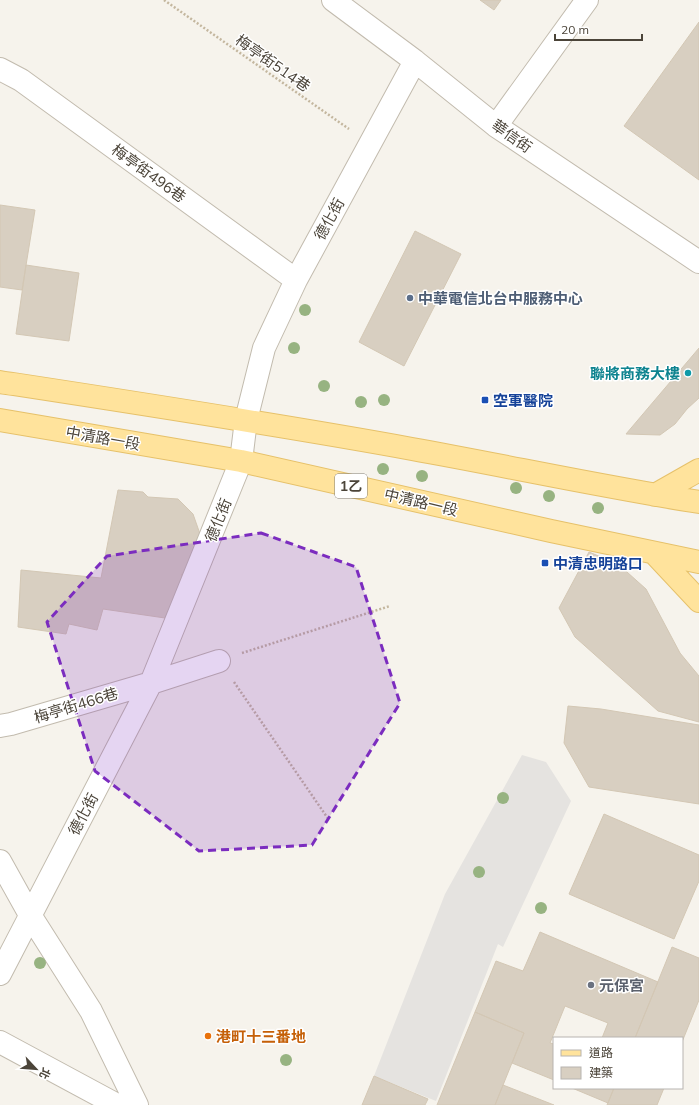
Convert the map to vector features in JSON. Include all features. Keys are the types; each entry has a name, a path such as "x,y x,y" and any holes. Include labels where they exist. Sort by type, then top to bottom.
{"main road":[{"path":"0,382 246,420 411,448 655,495 699,502"},
{"name":"中清路一段","path":"0,420 241,461 655,554 699,562"},
{"path":"655,495 699,470"},
{"path":"655,554 699,601"}],"street":[{"name":"華信街","path":"333,0 415,61 496,126 699,262"},
{"path":"496,126 587,0"},
{"name":"德化街","path":"0,974 151,683 241,461 246,420 264,348 296,280 415,61"},
{"name":"梅亭街496巷","path":"0,69 21,80 296,280"},
{"name":"梅亭街466巷","path":"0,726 151,683 219,661"},
{"path":"0,861 30,915 90,1011 137,1105"},
{"path":"0,1042 117,1105"}],"path":[{"name":"梅亭街514巷","path":"164,0 370,144"},
{"path":"328,820 219,661 390,606"}],"highlighted area":[{"path":"261,533 356,567 400,703 312,845 199,851 95,771 47,622 107,556"}],"shaded area":[{"path":"522,755 546,762 571,801 503,947 498,944 436,1101 374,1076 445,894"}],"building":[{"path":"480,0 501,0 494,10"},
{"path":"699,22 699,180 624,126"},
{"path":"0,205 35,210 22,290 0,287"},
{"name":"中華電信北台中服務中心","path":"415,231 461,254 404,366 359,342"},
{"path":"26,265 79,273 69,341 16,334"},
{"name":"聯將商務大樓","path":"699,348 699,398 687,409 675,424 660,435 626,434"},
{"path":"118,490 143,492 148,497 178,499 193,514 200,534 196,558 181,575 184,577 165,618 103,609 97,630 69,624 66,634 18,627 21,570 101,578"},
{"path":"589,552 618,564 646,589 680,653 699,676 699,722 658,711 575,637 559,608"},
{"path":"568,706 601,709 699,725 699,804 589,787 564,743"},
{"path":"604,814 699,855 699,881 674,939 569,894"},
{"path":"540,932 658,982 635,1037 602,1037 608,1023 565,1006 550,1043 553,1044 553,1080 512,1063 524,1033 475,1012 496,961 523,971"},
{"path":"672,947 699,958 699,1000 683,1040 683,1037 635,1037"},
{"path":"475,1012 524,1033 495,1105 437,1105"},
{"path":"374,1076 428,1099 425,1105 362,1105"},
{"path":"503,1085 554,1105 495,1105"},
{"path":"574,1089 614,1089 608,1103"},
{"path":"614,1089 664,1089 657,1105 607,1105"}],"place":[{"name":"中華電信北台中服務中心","path":"410,298"},
{"name":"聯將商務大樓","path":"688,373"},
{"name":"空軍醫院","path":"485,400"},
{"name":"中清忠明路口","path":"545,563"},
{"name":"元保宮","path":"591,985"},
{"name":"港町十三番地","path":"208,1036"}]}
